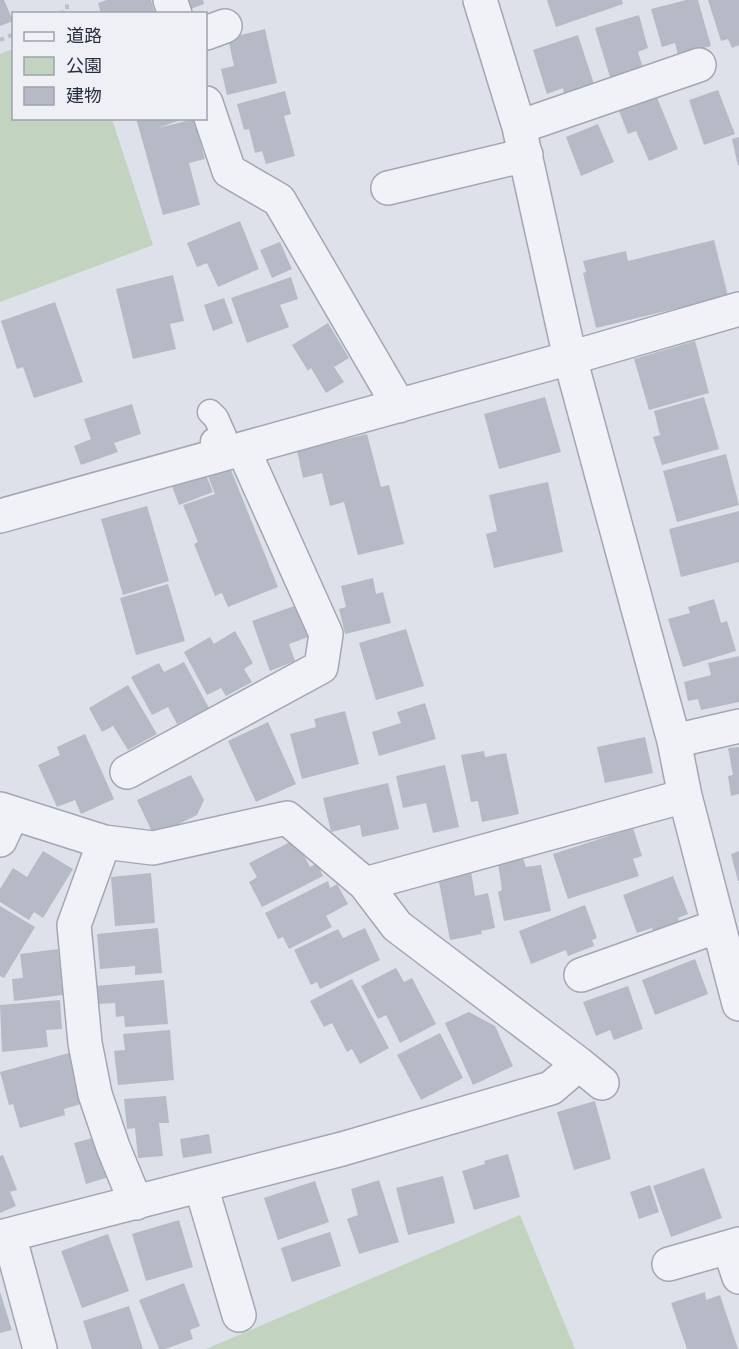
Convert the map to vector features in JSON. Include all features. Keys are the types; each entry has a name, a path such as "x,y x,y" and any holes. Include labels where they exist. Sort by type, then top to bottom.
{"street":[{"path":"480,0 523,141 570,358 674,741 685,796 739,1004"},
{"path":"388,188 523,141 699,65"},
{"path":"207,105 229,171 279,200 399,406"},
{"path":"0,516 739,309"},
{"path":"127,772 321,667 326,634 230,453"},
{"path":"674,741 739,726"},
{"path":"364,884 685,796"},
{"path":"4,821 104,842 153,848 287,818 364,884 397,926 590,1073 551,1088 342,1149 5,1236 40,1349"},
{"path":"104,842 74,926 85,1043 95,1094 136,1203"},
{"path":"581,975 718,926"},
{"path":"201,1186 239,1315"},
{"path":"669,1264 736,1256"}],"lane":[{"path":"210,412 216,418 224,436 213,441 230,453"}],"green space":[{"path":"12,49 12,120 112,120 153,245 0,302 0,54"},
{"path":"520,1215 575,1349 206,1349"}],"building":[{"path":"0,0 4,0 12,21 0,26"},
{"path":"107,0 151,0 154,12 100,12 98,3"},
{"path":"159,0 203,0 204,4 182,12 174,12"},
{"path":"547,0 622,0 623,4 556,27"},
{"path":"686,0 698,0 711,46 678,55 675,43 662,47 651,9"},
{"path":"708,0 739,0 739,45 732,48 728,39 721,41"},
{"path":"639,15 648,48 638,52 643,68 610,77 595,28"},
{"path":"265,29 277,83 227,95 221,69 234,66 228,38"},
{"path":"578,35 594,84 564,94 563,88 547,94 533,50"},
{"path":"718,90 735,134 704,145 689,100"},
{"path":"285,91 291,114 284,116 295,156 266,164 262,151 255,153 249,129 244,130 237,104"},
{"path":"656,95 678,149 649,161 636,131 628,134 619,111"},
{"path":"137,120 180,120 158,128 194,120 205,159 189,163 200,205 163,215"},
{"path":"598,124 614,162 581,176 566,137"},
{"path":"739,137 739,165 738,166 732,139"},
{"path":"240,221 259,269 218,287 207,263 197,267 187,243"},
{"path":"714,240 728,296 596,328 583,273 586,272 583,261 626,251 628,261"},
{"path":"280,242 292,269 272,278 260,250"},
{"path":"173,275 184,321 170,324 176,349 133,359 116,289"},
{"path":"291,277 298,299 280,305 289,327 247,343 231,298"},
{"path":"224,298 233,323 213,331 204,305"},
{"path":"55,302 83,382 34,398 23,367 17,369 1,321"},
{"path":"328,323 349,358 334,367 344,382 326,393 311,368 308,371 292,345"},
{"path":"695,341 709,393 649,410 634,359"},
{"path":"545,397 561,452 499,469 484,414"},
{"path":"704,397 719,449 662,465 653,437 660,435 654,411"},
{"path":"132,404 141,434 114,443 118,452 81,465 74,446 91,439 84,419"},
{"path":"367,434 381,487 389,485 404,544 358,555 344,502 330,506 322,473 303,478 297,451"},
{"path":"726,454 739,505 677,522 663,471"},
{"path":"229,465 278,587 228,607 222,593 215,596 194,544 198,542 183,505 215,494 207,474"},
{"path":"205,473 213,492 179,505 172,486"},
{"path":"548,482 563,552 494,568 486,534 497,531 489,495"},
{"path":"147,506 169,581 123,595 101,519"},
{"path":"739,511 739,562 681,577 669,529"},
{"path":"373,578 376,594 383,592 391,623 345,634 339,609 346,607 341,586"},
{"path":"168,584 185,641 136,655 120,598"},
{"path":"714,599 721,623 727,621 736,651 683,667 668,619 690,613 688,607"},
{"path":"297,605 308,637 289,644 295,661 270,671 252,621"},
{"path":"406,629 424,686 376,700 359,643"},
{"path":"235,631 253,663 244,669 252,682 226,696 221,688 207,695 184,652 210,637 214,644"},
{"path":"739,656 739,702 701,710 698,699 688,701 684,682 711,675 708,663"},
{"path":"184,662 209,708 177,724 168,707 152,715 131,677 159,663 164,672"},
{"path":"128,685 157,734 128,750 113,726 102,732 89,708"},
{"path":"425,703 436,739 379,756 372,732 401,723 397,712"},
{"path":"345,711 359,764 302,779 290,734 316,727 314,719"},
{"path":"268,722 296,784 256,802 228,741"},
{"path":"85,734 114,799 81,814 75,800 57,807 38,765 60,755 57,747"},
{"path":"645,737 653,773 605,783 597,747"},
{"path":"739,747 739,794 731,796 728,776 733,775 728,748"},
{"path":"484,751 485,757 506,753 519,814 482,822 478,801 471,802 461,755"},
{"path":"445,765 459,827 433,833 426,803 403,808 396,776"},
{"path":"191,775 204,800 197,815 154,836 137,800"},
{"path":"388,783 399,829 362,837 360,825 331,832 323,798"},
{"path":"633,828 642,856 633,859 639,876 568,899 553,854"},
{"path":"296,839 310,867 317,863 323,876 262,907 249,882 257,877 249,863"},
{"path":"43,851 73,869 43,918 34,912 29,920 0,902 0,889 13,868 27,877"},
{"path":"739,851 739,881 738,881 731,854"},
{"path":"523,858 526,867 541,865 551,911 504,921 498,892 502,890 498,863"},
{"path":"471,871 475,896 488,893 495,928 481,931 482,934 450,940 438,877"},
{"path":"151,873 155,923 115,926 111,877"},
{"path":"673,876 688,914 678,918 681,925 656,936 652,928 637,933 623,895"},
{"path":"328,881 330,888 337,884 348,904 326,916 332,927 289,949 283,937 278,939 265,913"},
{"path":"585,905 597,938 592,940 594,946 568,956 566,950 531,964 519,931"},
{"path":"0,906 35,927 4,978 0,976"},
{"path":"158,928 162,973 135,975 135,966 100,969 97,934"},
{"path":"365,928 380,960 320,989 317,982 311,985 294,950 338,929 343,938"},
{"path":"58,949 63,995 14,1001 12,979 23,978 20,954"},
{"path":"695,959 708,994 655,1015 642,980"},
{"path":"396,968 404,982 412,978 436,1024 400,1043 386,1015 378,1019 361,986"},
{"path":"352,979 389,1048 360,1064 352,1049 347,1052 332,1023 324,1027 310,1001"},
{"path":"164,980 168,1024 125,1027 124,1016 116,1017 115,1003 97,1004 95,986"},
{"path":"628,986 643,1029 614,1040 610,1030 596,1036 583,1002"},
{"path":"60,1000 62,1029 46,1030 48,1047 2,1052 0,1005"},
{"path":"469,1012 495,1026 513,1066 473,1085 445,1023"},
{"path":"170,1030 174,1080 118,1085 114,1051 125,1050 123,1034"},
{"path":"440,1033 463,1078 421,1100 397,1055"},
{"path":"69,1053 84,1103 64,1109 65,1115 20,1128 13,1104 9,1105 0,1072"},
{"path":"166,1096 169,1123 159,1123 163,1156 138,1158 135,1128 127,1129 124,1099"},
{"path":"595,1101 611,1159 574,1170 557,1112"},
{"path":"209,1134 212,1153 183,1158 180,1139"},
{"path":"100,1136 112,1176 86,1184 74,1143"},
{"path":"508,1154 520,1197 474,1210 462,1171"},
{"path":"3,1155 17,1190 10,1192 16,1206 0,1213 0,1156"},
{"path":"704,1168 722,1218 671,1237 653,1186"},
{"path":"443,1176 455,1223 408,1235 396,1188"},
{"path":"379,1180 399,1242 359,1254 347,1219 358,1215 351,1189"},
{"path":"315,1181 329,1222 278,1240 264,1198"},
{"path":"650,1185 659,1212 639,1219 630,1192"},
{"path":"179,1220 193,1267 146,1281 132,1234"},
{"path":"330,1232 341,1266 292,1282 281,1248"},
{"path":"108,1234 129,1291 82,1308 61,1251"},
{"path":"184,1283 200,1326 190,1330 193,1339 159,1349 139,1300"},
{"path":"0,1292 12,1330 0,1333"},
{"path":"705,1292 706,1300 720,1295 738,1349 687,1349 671,1303"},
{"path":"129,1306 143,1349 92,1349 83,1321"}]}
